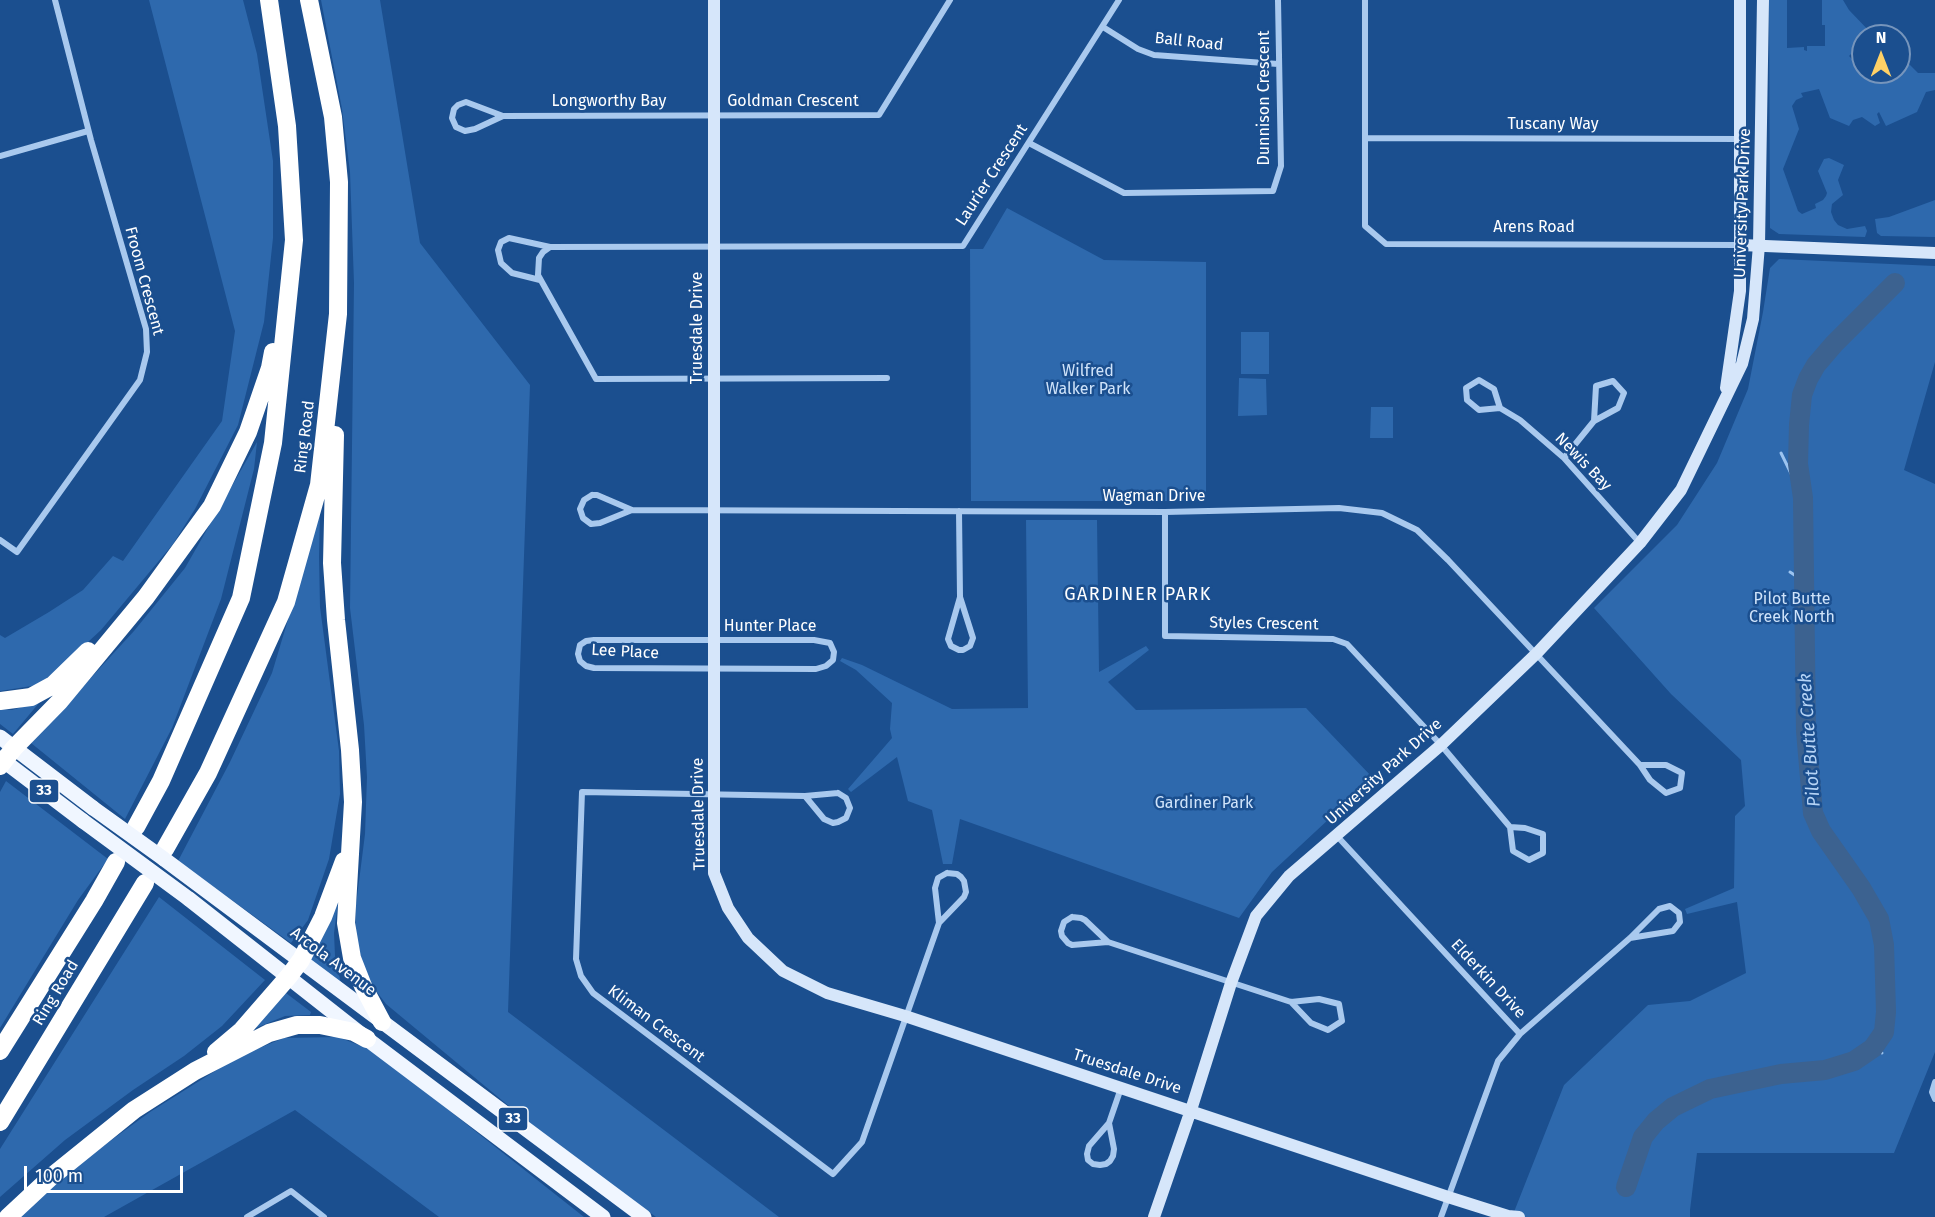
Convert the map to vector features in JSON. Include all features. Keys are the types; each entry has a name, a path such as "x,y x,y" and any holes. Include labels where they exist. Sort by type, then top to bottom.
{"highway":[{"name":"Ring Road","path":"136,827 161,781 240,598 273,443 294,240 287,126 269,0"},
{"name":"Ring Road","path":"165,849 208,773 286,602 319,485 338,314 339,182 333,117 309,0"},
{"path":"4,754 58,702 146,597 212,506 248,432 270,368 294,240"},
{"path":"338,314 339,350 332,563 353,802 346,923 352,958 363,986 382,1022"},
{"path":"0,701 31,697 52,684 146,597"},
{"path":"195,1071 242,1030 290,976 301,960 322,917 351,845"},
{"name":"Ring Road","path":"0,1051 116,862"},
{"name":"Ring Road","path":"0,1122 145,883"},
{"path":"8,1217 51,1177 134,1110 195,1071 269,1033 297,1025 320,1025 354,1032 368,1039"}],"main road":[{"name":"Arcola Avenue","path":"4,754 93,808 301,960 644,1217"},
{"name":"33","path":"4,754 83,821 189,899 368,1039 603,1217"}],"street":[{"name":"Froom Crescent","path":"0,540 17,552 140,380 147,352 146,329 88,131 54,0"},
{"name":"Truesdale Drive","path":"714,0 714,873 728,908 748,938 783,970 828,993 1191,1110 1448,1197 1508,1216 1519,1217"},
{"name":"Goldman Crescent","path":"715,116 879,115 950,0"},
{"name":"Laurier Crescent","path":"715,247 963,246 1119,0"},
{"name":"Dunnison Crescent","path":"1029,142 1125,193 1273,191 1281,166 1278,0"},
{"name":"Arens Road","path":"1365,0 1365,226 1386,244 1741,245 1935,253"},
{"name":"University Park Drive","path":"1724,402 1740,291 1740,0"},
{"name":"University Park Drive","path":"1154,1217 1231,983 1256,916 1289,876 1441,745 1537,653 1640,543 1681,490 1742,364 1753,319 1760,246 1763,0"},
{"name":"Ball Road","path":"1103,27 1138,49 1154,55 1278,64"},
{"name":"Longworthy Bay","path":"503,116 470,131 456,127 452,118 454,109 466,102 503,116 715,116"},
{"path":"0,156 88,131"},
{"name":"Tuscany Way","path":"1365,138 1741,139"},
{"path":"540,280 512,273 501,263 498,250 501,242 509,238 550,247 715,247"},
{"path":"550,247 539,258 537,275 596,379 887,378"},
{"name":"Newis Bay","path":"1500,408 1494,389 1479,380 1466,388 1467,400 1479,410 1500,408 1520,420 1564,458 1640,543"},
{"path":"1564,458 1594,421 1618,408 1624,393 1613,381 1596,386 1594,421"},
{"path":"597,495 632,510 591,524 583,518 580,509 587,497 597,495"},
{"name":"Wagman Drive","path":"632,510 1165,512 1339,508 1382,513 1417,530 1448,560 1640,765 1650,780 1666,793 1680,788 1682,773 1666,765 1640,765"},
{"path":"959,511 960,597 948,639 951,646 963,650 970,646 974,638 960,597"},
{"name":"Styles Crescent","path":"1165,512 1166,636 1333,639 1347,644 1441,745"},
{"name":"Lee Place","path":"714,640 594,640 580,645 578,654 580,661 594,668 714,668"},
{"name":"Hunter Place","path":"714,640 814,640 830,643 834,652 833,660 826,666 816,669 714,668"},
{"path":"1441,745 1510,827 1513,851 1529,860 1543,854 1543,834 1525,828 1510,827"},
{"name":"Kliman Crescent","path":"715,796 582,792 576,959 581,976 593,993 833,1174 862,1142 905,1016"},
{"path":"715,796 805,796 838,793 843,795 849,803 848,813 838,822 828,821 805,796"},
{"name":"Elderkin Drive","path":"1337,836 1520,1034 1498,1061 1442,1217"},
{"path":"905,1016 939,924 966,892 964,881 957,874 947,873 938,878 936,883 939,924"},
{"path":"1520,1034 1630,938 1659,909 1670,906 1679,913 1680,922 1673,931 1630,938"},
{"path":"1108,942 1072,945 1064,940 1062,926 1072,917 1081,918 1108,942 1291,1002 1319,999 1339,1004 1341,1021 1328,1030 1311,1023 1291,1002"},
{"path":"1935,1082 1932,1092 1935,1099"},
{"path":"1109,1123 1114,1149 1113,1156 1106,1164 1093,1164 1088,1160 1089,1146 1109,1123 1121,1087"},
{"path":"247,1217 291,1191 324,1217"}],"green space":[{"path":"149,0 243,0 257,54 273,161 273,238 264,322 238,425 195,509 173,544 101,630 62,666 38,685 0,691 0,635 5,638 83,590 113,556 123,561 222,421 235,331"},
{"path":"321,0 380,0 420,243 530,385 508,1012 779,1217 656,1217 527,1121 386,1004 367,979 355,943 356,905 365,834 367,777 364,725 350,608 354,283 350,172 342,109"},
{"path":"1769,0 1787,0 1787,48 1804,47 1807,51 1807,46 1825,46 1822,0 1843,0 1862,24 1851,24 1851,54 1849,56 1851,58 1851,84 1911,84 1911,66 1918,73 1935,73 1935,90 1926,92 1917,112 1886,126 1879,112 1877,114 1880,123 1875,126 1862,117 1853,120 1849,126 1830,118 1819,89 1801,93 1803,97 1796,100 1792,106 1799,129 1783,169 1798,211 1802,214 1816,208 1815,204 1826,196 1827,193 1818,171 1824,159 1829,158 1844,165 1838,180 1843,195 1832,204 1831,212 1834,220 1838,225 1847,229 1865,226 1867,231 1865,237 1779,234 1770,228"},
{"path":"1935,200 1935,237 1881,236 1877,233 1875,219 1889,217"},
{"name":"Wilfred Walker Park","path":"1007,208 1104,260 1206,262 1206,501 971,501 970,249 983,249"},
{"name":"Pilot Butte Creek North","path":"1779,259 1935,266 1935,362 1904,470 1935,484 1935,1052 1894,1153 1697,1153 1690,1217 1512,1217 1564,1085 1648,1005 1690,1001 1746,973 1737,902 1687,914 1685,909 1734,888 1735,816 1745,806 1741,760 1671,694 1594,608 1677,525 1717,463 1748,389 1770,268"},
{"path":"1241,332 1269,332 1269,374 1241,374"},
{"path":"1239,378 1266,379 1267,415 1238,416"},
{"path":"1371,407 1393,407 1393,438 1370,438"},
{"path":"257,442 254,469 221,599 172,728 125,819 31,743 134,631 185,568"},
{"path":"320,513 320,607 339,751 340,794 329,859 308,920 291,943 178,861 230,762 272,673"},
{"name":"Gardiner Park","path":"1026,520 1097,520 1099,672 1146,646 1149,650 1108,682 1136,710 1306,708 1373,778 1272,872 1239,918 960,819 952,864 943,864 932,810 908,801 897,757 851,792 848,789 892,738 890,729 892,703 856,670 840,661 842,658 862,665 952,709 1028,708"},
{"path":"39,703 13,734 0,724 0,709 12,710"},
{"path":"6,781 108,859 78,900 0,1028 0,792"},
{"path":"339,896 334,933 335,956 341,984 306,956"},
{"path":"159,897 265,980 222,1026 184,1056 65,1140 0,1197 0,1149"},
{"path":"282,990 311,1012 310,1015 285,1016 251,1030"},
{"path":"338,1037 374,1051 584,1217 439,1217 295,1110 104,1217 20,1217 73,1168 150,1112 239,1056 284,1038"}],"waterway":[{"name":"Pilot Butte Creek","path":"1626,1187 1643,1137 1656,1121 1673,1107 1710,1089 1781,1074 1825,1070 1854,1061 1873,1048 1884,1032 1886,1012 1884,945 1879,919 1861,888 1821,831 1813,813 1806,731 1803,498 1798,464 1802,395 1808,379 1816,365 1834,344 1895,283"},
{"path":"1781,453 1803,498"},
{"path":"1790,572 1799,578 1804,586"},
{"name":"Pilot Butte Creek","path":"1804,612 1809,607"},
{"path":"1871,1050 1882,1053"}],"district":[{"name":"GARDINER PARK","path":"1138,595"}]}
